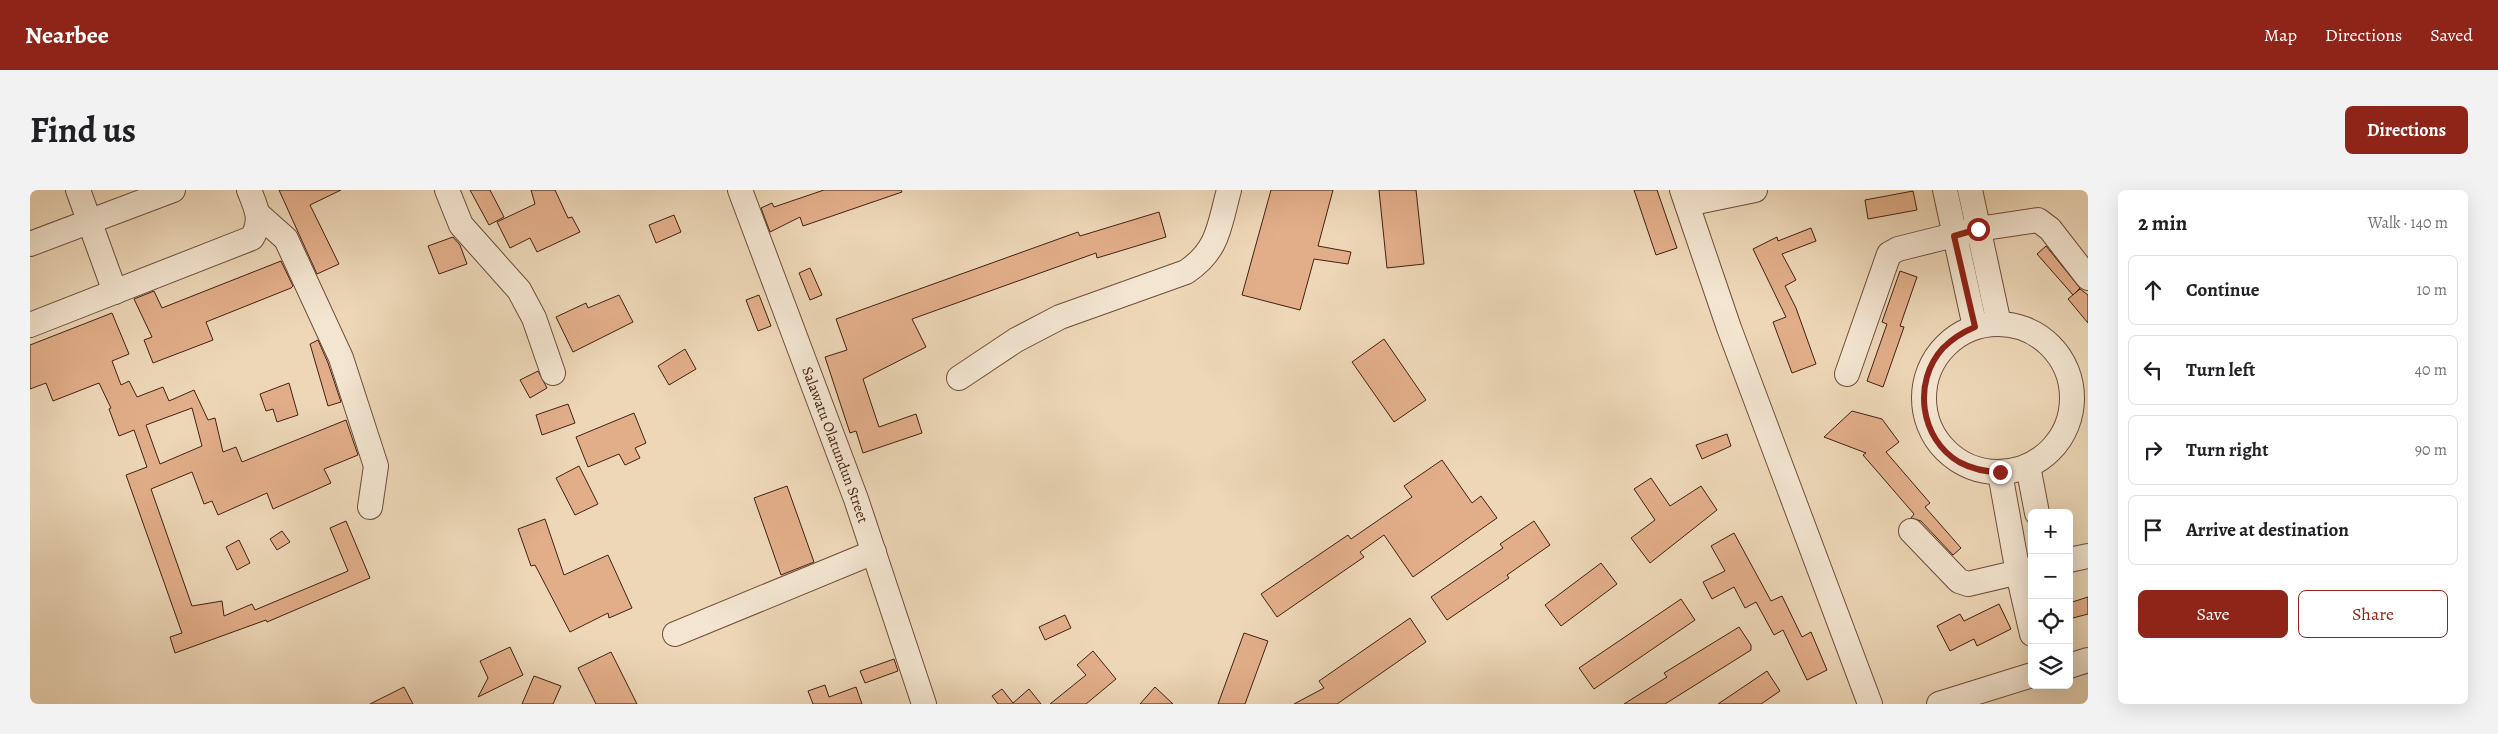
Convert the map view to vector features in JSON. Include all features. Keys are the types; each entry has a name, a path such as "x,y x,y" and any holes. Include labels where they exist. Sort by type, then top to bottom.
{"street":[{"path":"78,190 114,292"},
{"path":"30,244 173,190"},
{"path":"249,190 259,215 286,240 341,358 376,466 370,507"},
{"path":"447,190 461,225 519,290 534,318 553,373"},
{"name":"Salawatu Olatundun Street","path":"740,190 874,552 924,704"},
{"path":"959,378 1016,340 1060,317 1186,272 1201,262 1214,246 1229,190"},
{"path":"1755,190 1684,197 1729,328 1870,704"},
{"path":"1945,190 1975,327"},
{"path":"1970,190 1999,324"},
{"path":"30,325 252,238 258,228 259,215"},
{"path":"1847,374 1889,254 1898,249 1978,229 2038,220 2050,229 2088,278"},
{"path":"1999,324 2014,326 2039,336 2058,354 2070,378 2072,404 2066,429 2050,451 2028,466 2000,472 1972,468 1947,453 1938,442 1925,416 1924,387 1934,360 1953,339 1975,327 1999,324"},
{"path":"2028,466 2036,509"},
{"path":"2000,472 2025,571 2028,599"},
{"path":"1911,531 1959,581 1968,584 2025,571"},
{"path":"676,634 874,552"},
{"path":"2073,559 2088,556"},
{"path":"2073,665 2088,660"},
{"path":"1939,704 2028,677"}],"building":[{"path":"279,190 341,190 310,205 339,264 317,274"},
{"path":"470,190 490,190 504,217 489,225"},
{"path":"531,190 555,190 568,218 572,217 580,232 537,252 530,238 510,248 497,222 535,204"},
{"path":"824,190 901,190 902,192 803,226 800,217 770,232 761,208 772,203 774,207"},
{"path":"1271,190 1333,190 1318,246 1351,252 1348,264 1314,259 1300,310 1242,295"},
{"path":"1379,190 1416,190 1424,264 1387,268"},
{"path":"1634,190 1657,190 1677,248 1656,255"},
{"path":"1913,191 1917,210 1868,219 1865,200"},
{"path":"1159,212 1166,237 1097,258 1096,253 912,319 926,347 863,379 879,427 916,414 922,433 863,453 856,431 850,433 825,357 847,350 836,319 1078,232 1080,236"},
{"path":"674,215 681,232 656,243 649,225"},
{"path":"1811,228 1816,241 1782,254 1796,280 1785,286 1796,308 1816,364 1792,373 1773,322 1786,317 1753,249 1777,237 1778,241"},
{"path":"453,237 460,245 467,264 439,274 428,246"},
{"path":"2046,246 2080,288 2073,295 2037,254"},
{"path":"281,261 293,286 291,288 206,322 213,340 153,363 144,340 152,337 134,299 154,291 162,308"},
{"path":"810,268 822,295 810,300 799,273"},
{"path":"1900,271 1917,277 1900,326 1904,327 1883,387 1867,381 1887,324 1882,322"},
{"path":"2080,289 2088,295 2088,323 2068,299"},
{"path":"619,295 633,322 573,352 556,317 586,303 588,308"},
{"path":"759,295 771,326 758,331 746,300"},
{"path":"112,313 129,354 112,361 121,385 129,381 137,397 163,387 169,401 194,390 208,420 215,418 223,452 236,447 242,462 346,420 358,455 324,469 331,483 273,509 267,493 218,515 212,501 204,504 192,472 151,489 192,606 222,601 224,616 252,604 255,610 348,571 330,528 346,521 370,578 267,622 266,620 175,653 170,637 182,633 126,475 147,467 134,430 119,436 109,409 111,408 99,383 53,401 46,383 30,389 30,345","holes":["192,408 202,446 160,464 146,425"]},
{"path":"1384,339 1426,400 1394,422 1352,362"},
{"path":"318,340 341,402 328,406 310,344"},
{"path":"685,349 696,369 669,385 658,366"},
{"path":"538,371 547,388 530,398 520,380"},
{"path":"289,383 298,415 277,422 273,409 266,411 260,394"},
{"path":"568,404 575,423 542,435 536,415"},
{"path":"1852,411 1882,419 1899,442 1886,452 1930,503 1925,507 1961,548 1953,555 1921,521 1911,518 1914,514 1863,455 1866,453 1824,437"},
{"path":"634,413 646,443 635,448 640,458 625,465 619,454 588,467 576,437"},
{"path":"1727,434 1731,446 1702,459 1696,445"},
{"path":"1442,460 1472,503 1481,496 1497,518 1413,577 1384,535 1360,552 1364,557 1277,617 1261,594 1348,535 1351,539 1412,497 1404,486"},
{"path":"579,466 598,504 575,515 556,478"},
{"path":"1651,478 1670,506 1701,486 1717,510 1650,563 1631,538 1655,520 1634,489"},
{"path":"787,486 814,562 781,575 754,498"},
{"path":"545,519 564,575 608,555 632,608 609,618 608,613 570,632 535,565 531,566 518,529"},
{"path":"1534,521 1550,545 1507,575 1509,578 1447,620 1431,597 1503,548 1500,544"},
{"path":"282,531 290,542 277,550 270,539"},
{"path":"1734,533 1771,601 1782,596 1802,637 1811,632 1827,670 1807,680 1783,630 1774,635 1756,602 1745,608 1734,587 1712,599 1703,582 1725,571 1711,546"},
{"path":"239,540 250,563 237,570 226,547"},
{"path":"1601,563 1617,584 1561,626 1545,605"},
{"path":"2088,597 2088,614 2073,618 2073,602"},
{"path":"1681,599 1695,620 1594,689 1579,668"},
{"path":"1999,604 2011,629 1977,646 1974,639 1950,651 1937,626 1960,614 1964,621"},
{"path":"1065,615 1071,628 1045,640 1039,627"},
{"path":"1410,618 1426,642 1337,704 1294,704 1324,688 1319,681"},
{"path":"1739,627 1751,645 1751,650 1665,704 1624,704 1667,677 1664,673"},
{"path":"1244,633 1268,641 1245,704 1218,704"},
{"path":"510,647 523,675 478,697 488,678 480,661"},
{"path":"1093,651 1116,679 1086,704 1050,704 1086,675 1077,665"},
{"path":"611,652 637,704 596,704 578,668"},
{"path":"894,659 898,671 865,683 860,671"},
{"path":"1767,671 1780,691 1761,704 1718,704"},
{"path":"534,676 561,686 553,704 522,704"},
{"path":"825,685 829,697 856,687 862,704 813,704 808,691"},
{"path":"404,687 413,704 370,704"},
{"path":"1155,687 1173,704 1140,704"},
{"path":"1002,689 1013,703 1029,689 1041,704 998,704 992,696"}],"route":[{"path":"1978,229 1954,236 1975,327 1953,339 1942,348 1928,373 1924,387 1923,402 1930,430 1947,453 1959,462 1972,468 1986,472 2000,472"}]}
